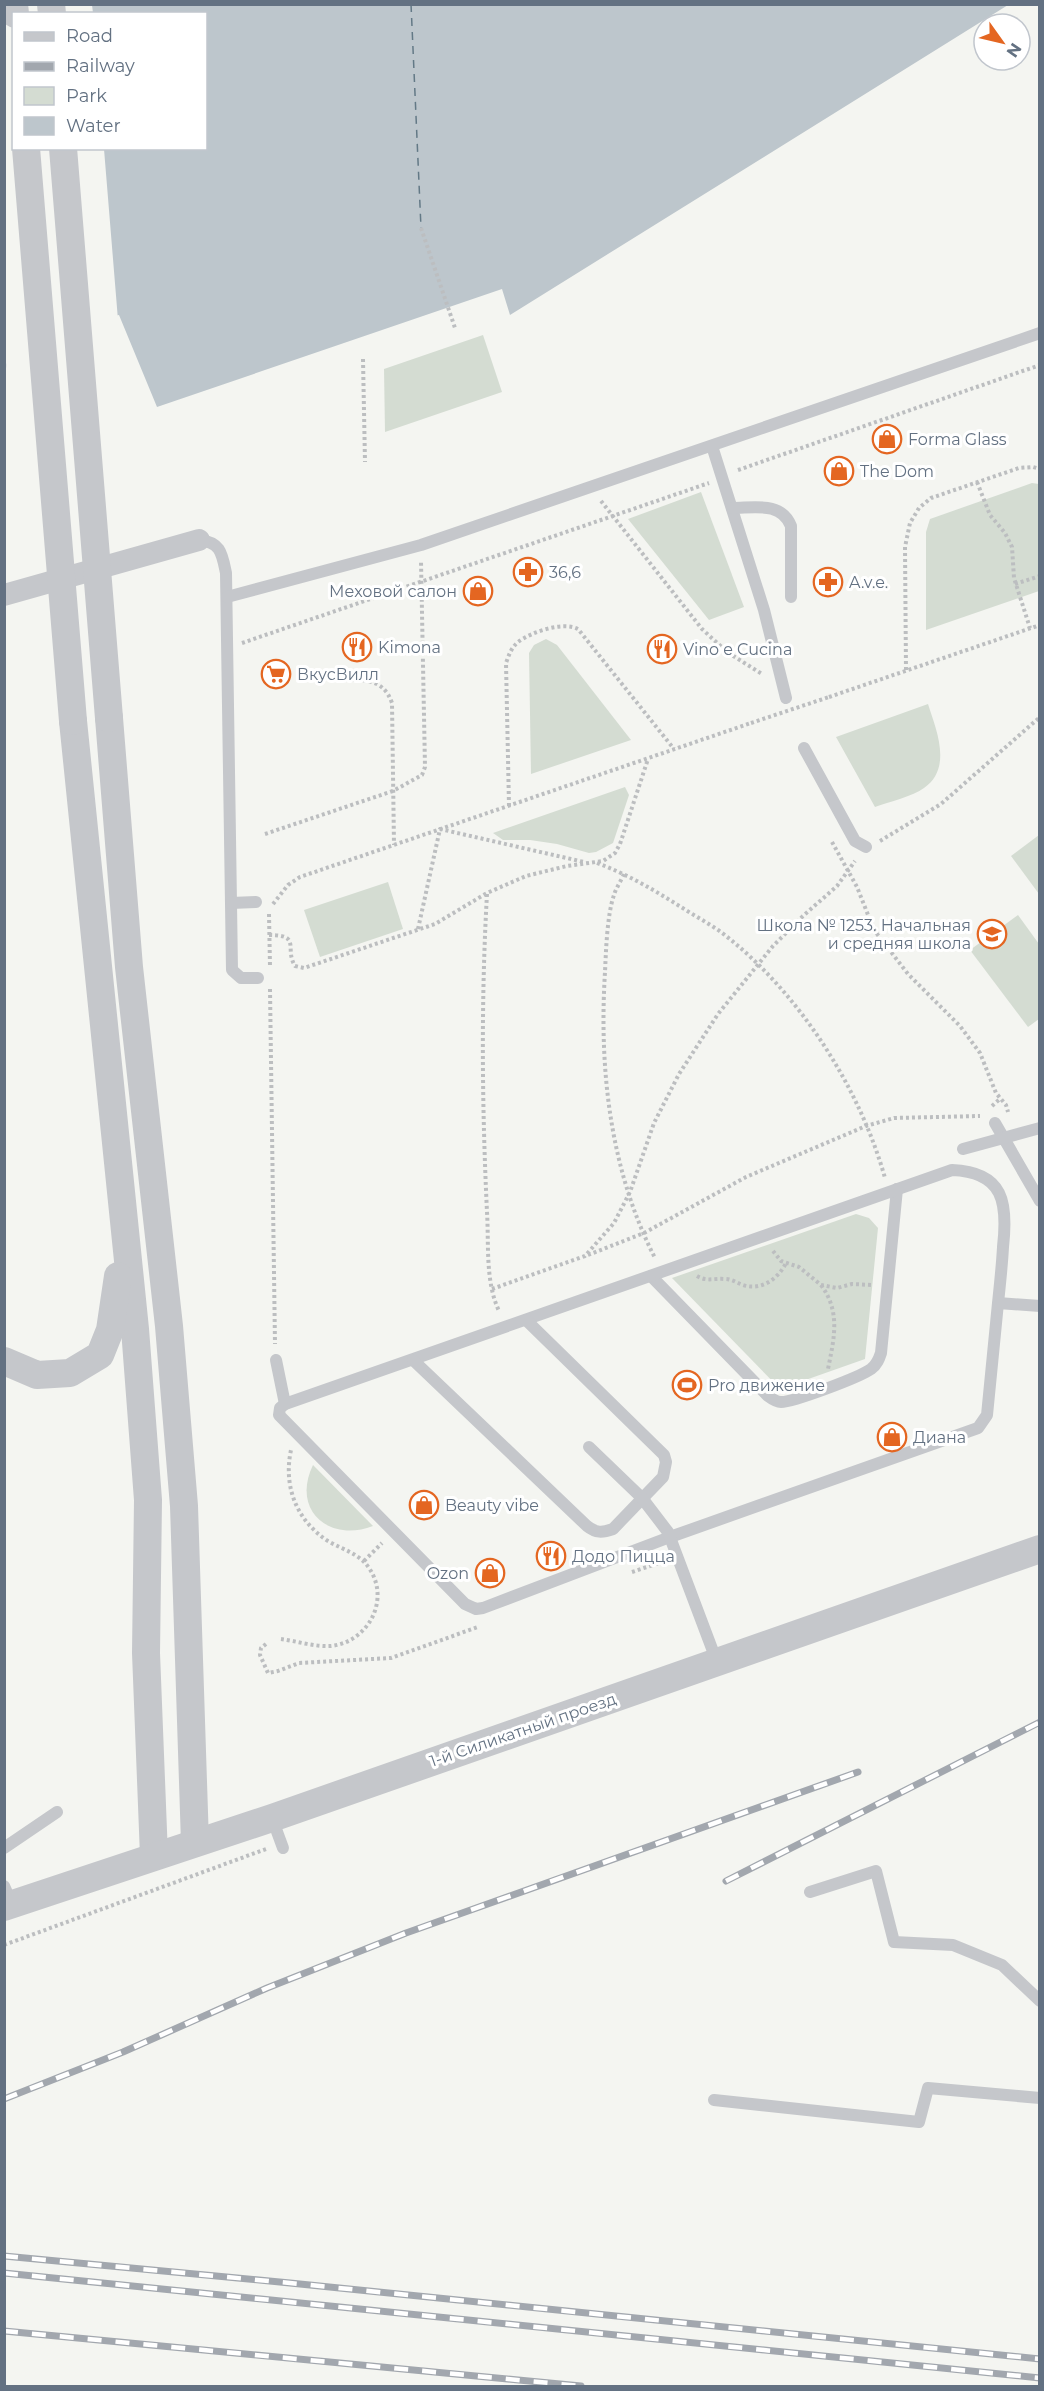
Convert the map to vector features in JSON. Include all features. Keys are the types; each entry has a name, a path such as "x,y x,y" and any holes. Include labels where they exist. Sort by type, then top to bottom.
{"street":[{"path":"26,150 73,721 135,1329 148,1500 146,1653 154,1856"},
{"path":"63,150 129,967 169,1326 184,1506 195,1843"},
{"path":"4,595 199,540"},
{"path":"4,1361 37,1375 70,1373 100,1355 110,1330 118,1290 122,1199"},
{"name":"1-й Силикатный проезд","path":"7,1899 154,1856 272,1818 1040,1549"}],"lane":[{"path":"226,597 421,545 1040,333"},
{"path":"712,446 764,610 785,692"},
{"path":"732,508 773,508 788,518 791,526 791,597"},
{"path":"199,540 211,541 219,548 223,558 226,597 232,970 241,978 264,980"},
{"path":"804,748 855,841 864,847"},
{"path":"231,903 256,902"},
{"path":"994,1123 1009,1136 1040,1201"},
{"path":"963,1149 1040,1128"},
{"path":"952,1170 970,1170 992,1182 1005,1204 1006,1220 987,1415 978,1428 476,1608 465,1604 279,1415 280,1408 285,1404 767,1235 952,1170"},
{"path":"657,1274 775,1401 789,1401 860,1375 873,1368 878,1361 888,1286 893,1191"},
{"path":"998,1303 1040,1306"},
{"path":"413,1360 595,1532 604,1533 613,1529 663,1477 666,1462 664,1455 519,1322"},
{"path":"276,1360 285,1404"},
{"path":"589,1447 642,1498 670,1537 717,1662"},
{"path":"4,1848 57,1812"},
{"path":"272,1818 283,1848"},
{"path":"810,1892 876,1871 894,1942 953,1945 1002,1965 1040,2001"},
{"path":"714,2100 919,2122 928,2088 1040,2098"}],"path":[{"path":"421,228 455,328"},
{"path":"363,359 365,462"},
{"path":"227,648 697,488 750,465 1040,365"},
{"path":"906,670 905,547 910,523 920,508 931,498 1019,468 1040,469"},
{"path":"977,482 990,515 1005,533 1012,547 1015,584 1030,628"},
{"path":"590,488 702,630 734,657 785,692"},
{"path":"265,834 393,791 419,778 424,771 421,545"},
{"path":"1015,584 1040,576"},
{"path":"508,806 506,663 517,643 526,637 552,628 571,625 578,629 674,749"},
{"path":"270,971 269,915 279,894 300,877 1040,625"},
{"path":"339,680 376,682 389,694 392,703 394,845"},
{"path":"891,835 941,804 1040,717"},
{"path":"596,863 610,857 620,844 648,758"},
{"path":"440,829 588,863"},
{"path":"418,929 440,829"},
{"path":"832,842 857,887 874,930 908,974 960,1026 980,1053 1006,1105 1009,1136"},
{"path":"585,1256 614,1223 630,1192 654,1123 679,1074 718,1014 773,946 837,886 864,847"},
{"path":"269,935 285,936 289,939 292,961 295,966 304,968 449,918 487,893 526,876 588,863 596,863 624,874 650,887 729,938 759,964 818,1035 856,1104 893,1191"},
{"path":"624,874 614,895 606,952 602,1025 605,1087 616,1147 657,1274"},
{"path":"487,893 486,1177 492,1289 498,1311 519,1322"},
{"path":"264,980 276,1360"},
{"path":"492,1289 644,1233 746,1177 866,1126 894,1118 946,1115 979,1117 1001,1098"},
{"path":"767,1235 773,1251 786,1263 799,1268 820,1285 828,1296 835,1316 833,1342 824,1388"},
{"path":"683,1265 697,1276 708,1280 729,1279 745,1286 755,1286 774,1279 786,1263"},
{"path":"820,1285 837,1288 859,1283 888,1286"},
{"path":"281,1639 329,1646 346,1643 361,1634 372,1621 377,1604 377,1587 364,1561 310,1528 298,1512 289,1485 289,1464 292,1448 299,1437"},
{"path":"364,1561 393,1532"},
{"path":"623,1575 678,1556"},
{"path":"266,1644 261,1648 260,1655 268,1672 278,1671 299,1663 391,1658 482,1625"}],"green space":[{"path":"483,335 502,392 385,432 384,369"},
{"path":"1032,483 1039,484 1039,591 926,630 926,532 930,519"},
{"path":"701,492 744,607 709,620 628,519"},
{"path":"546,639 557,645 631,740 531,774 529,653 534,645"},
{"path":"928,704 940,748 938,770 933,780 919,791 875,807 836,737"},
{"path":"625,787 629,795 613,843 596,852 589,853 557,844 530,840 503,840 493,833"},
{"path":"1039,835 1039,894 1011,856"},
{"path":"388,882 403,929 320,957 304,910"},
{"path":"1018,915 1039,944 1039,1019 1028,1027 970,950"},
{"path":"856,1214 869,1218 878,1228 865,1359 780,1389 672,1278"},
{"path":"313,1465 373,1526 357,1530 342,1530 318,1519 311,1509 307,1496 307,1481"}],"water":[{"path":"5,5 1008,5 997,12 972,12 972,27 510,315 502,289 157,407 119,315 14,337 5,372"}],"pier":[{"path":"5,5 92,5 93,12 12,12 12,150 104,150 118,320 17,340 7,374 4,340"}],"ferry route":[{"path":"411,4 421,228"}],"railway":[{"path":"726,1881 1040,1722"},
{"path":"4,2099 123,2052 267,1988 406,1933 858,1772"},
{"path":"4,2256 1040,2359"},
{"path":"4,2273 1040,2378"},
{"path":"4,2331 581,2386"}],"place":[{"name":"Forma Glass","path":"887,439"},
{"name":"The Dom","path":"839,471"},
{"name":"36,6","path":"528,572"},
{"name":"A.v.e.","path":"828,582"},
{"name":"Меховой салон","path":"478,591"},
{"name":"Kimona","path":"357,647"},
{"name":"Vino e Cucina","path":"662,649"},
{"name":"ВкусВилл","path":"276,674"},
{"name":"Школа № 1253. Начальная и средняя школа","path":"992,934"},
{"name":"Pro движение","path":"687,1385"},
{"name":"Диана","path":"892,1437"},
{"name":"Beauty vibe","path":"424,1505"},
{"name":"Додо Пицца","path":"551,1556"},
{"name":"Ozon","path":"490,1573"}]}
